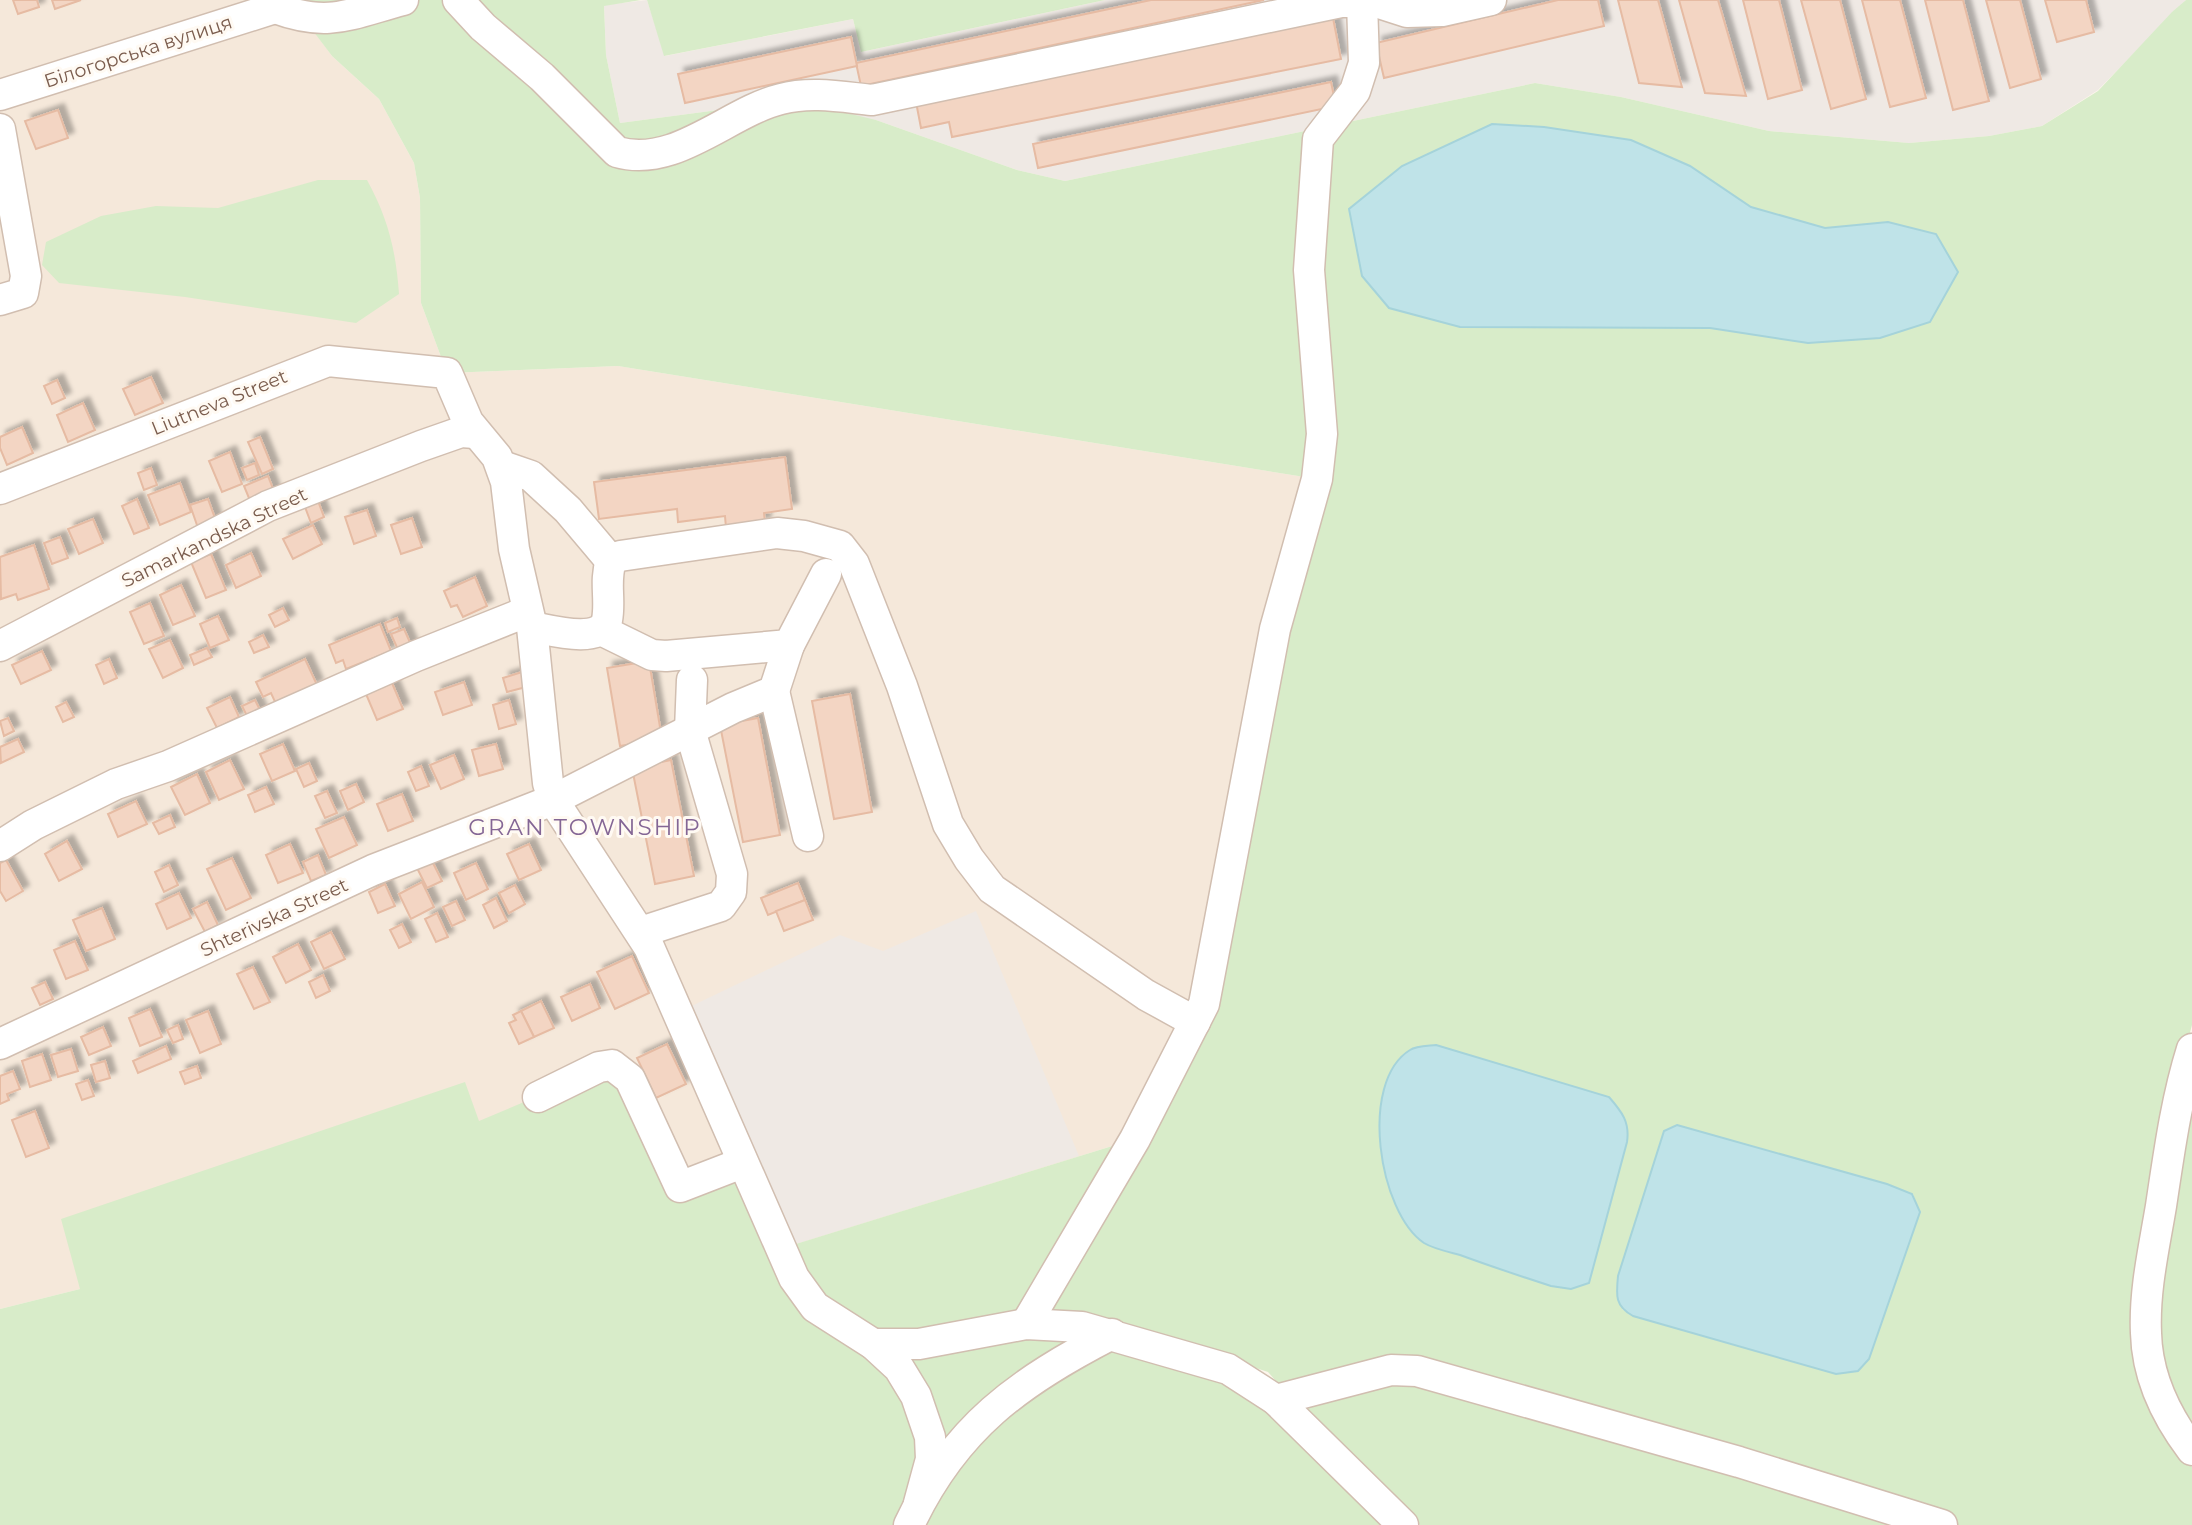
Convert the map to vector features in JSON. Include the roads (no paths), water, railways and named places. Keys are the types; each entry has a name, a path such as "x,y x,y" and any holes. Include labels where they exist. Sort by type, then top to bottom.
{"street":[{"path":"274,4 304,19 332,19 403,0"},
{"path":"458,0 483,27 542,77 617,152 632,156 650,156 781,99 807,94 872,100 1341,2 1377,2 1407,12 1442,11 1491,0"},
{"path":"1026,1324 1135,1139 1204,1004 1275,629 1317,479 1322,434 1309,270 1318,139 1355,91 1364,63 1362,2"},
{"name":"Білогорська вулиця","path":"0,95 274,4"},
{"path":"0,129 26,276 23,293 0,300"},
{"name":"Liutneva Street","path":"0,489 328,361 447,373 475,433"},
{"name":"Samarkandska Street","path":"0,646 268,506 421,446 461,432 475,433"},
{"path":"475,433 502,466 529,619 552,800 641,932 794,1278 815,1307 873,1344 899,1368 925,1418 931,1459 914,1514"},
{"path":"502,466 531,476 568,510 611,561"},
{"path":"0,846 33,825 116,784 168,766 416,656 529,619 589,636 601,630 607,622 606,574 611,561 620,556 777,533 804,536 840,546 854,564 892,662 948,824 969,859 992,889 1146,995 1195,1022"},
{"path":"808,836 774,691 789,645 826,575"},
{"path":"601,630 652,655 789,645"},
{"path":"641,932 721,906 731,892 732,874 690,730 692,680"},
{"name":"Shterivska Street","path":"0,1044 373,870 552,800 774,691"},
{"path":"2192,1049 2180,1088 2151,1261 2146,1334 2158,1391 2179,1433 2192,1450"},
{"path":"538,1097 600,1067 612,1065 629,1079 680,1187 742,1163"},
{"path":"873,1344 919,1344 1026,1324 1082,1326 1228,1368 1276,1399 1403,1525"},
{"path":"914,1514 984,1416 1041,1373 1112,1334"},
{"path":"1276,1399 1391,1370 1417,1371 1739,1462 1941,1525"}],"water":[{"path":"1492,124 1544,127 1631,140 1690,166 1751,207 1825,228 1888,222 1936,234 1958,272 1930,322 1880,338 1808,343 1710,328 1460,327 1389,308 1362,276 1349,209 1402,166"},
{"path":"1436,1045 1609,1097 1621,1113 1626,1123 1627,1142 1589,1283 1571,1289 1551,1286 1432,1247 1408,1227 1396,1205 1386,1177 1380,1117 1384,1089 1394,1066 1410,1050"},
{"path":"1677,1125 1887,1184 1912,1194 1920,1212 1869,1359 1858,1371 1836,1374 1633,1316 1620,1304 1617,1295 1618,1276 1664,1131"}],"district":[{"name":"GRAN TOWNSHIP","path":"585,827"}]}
